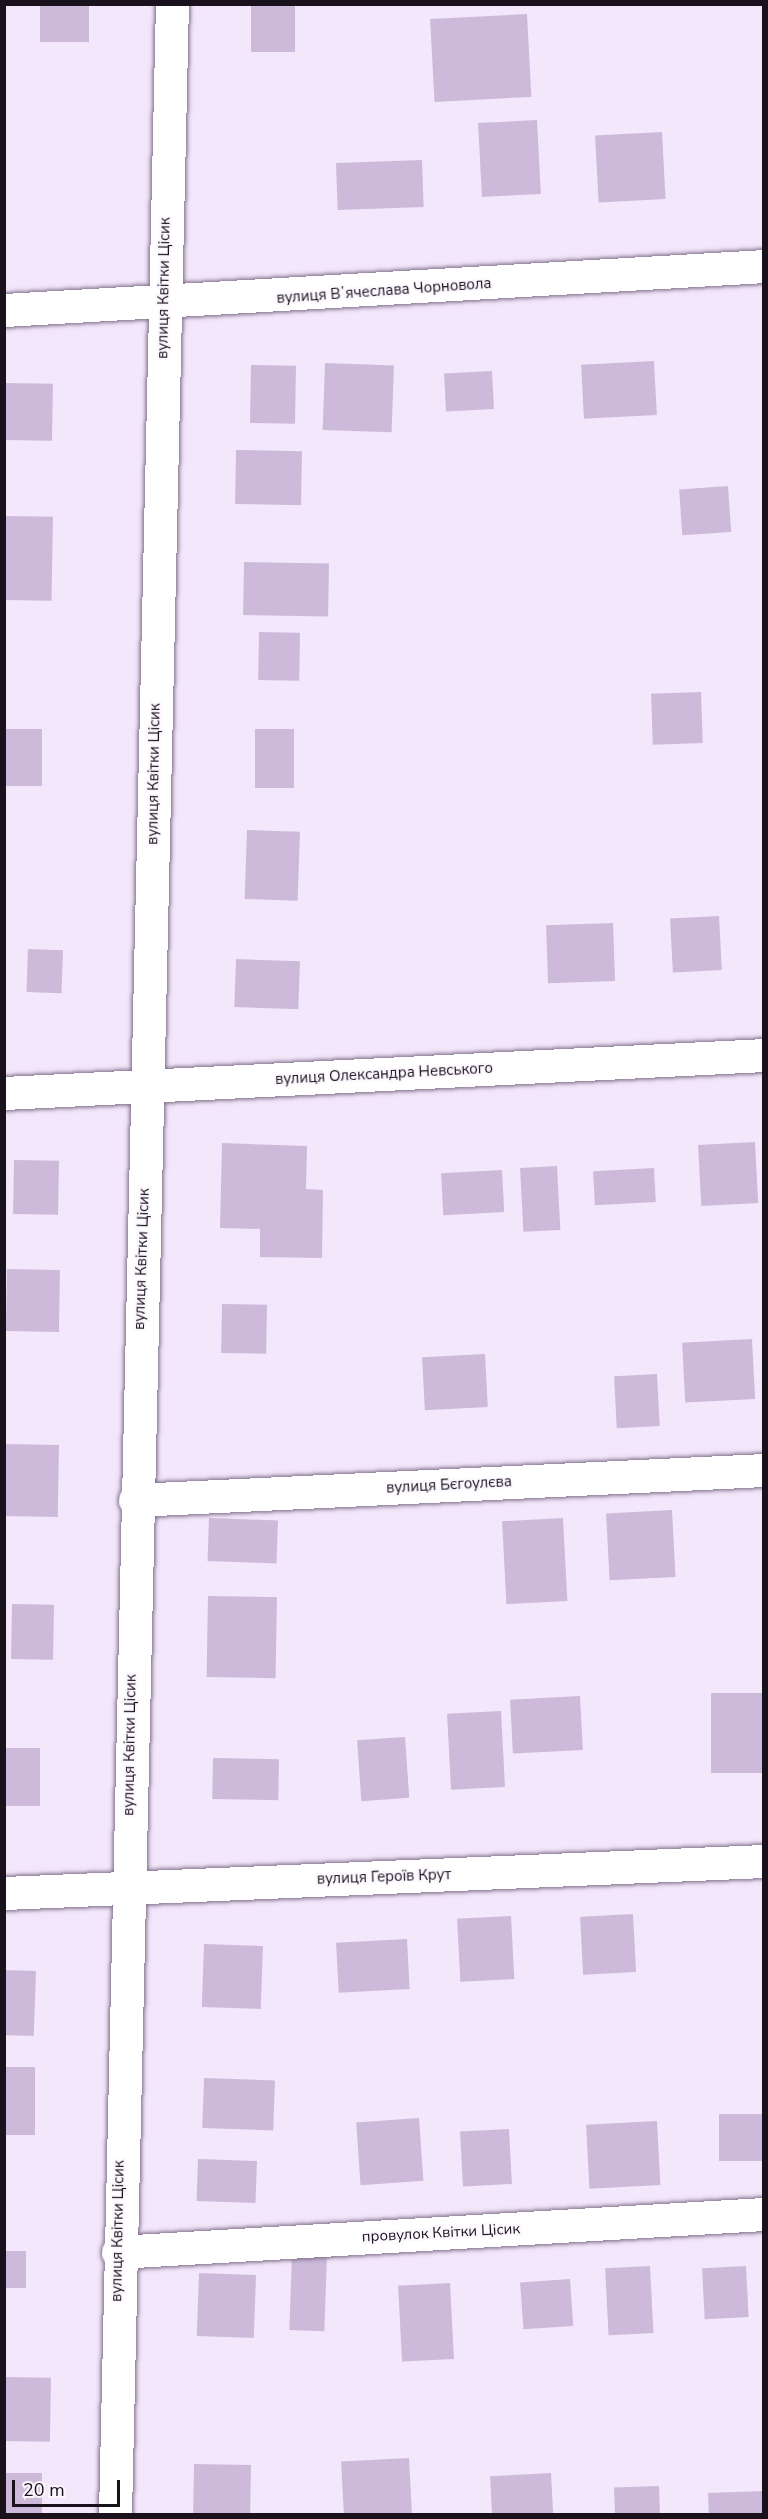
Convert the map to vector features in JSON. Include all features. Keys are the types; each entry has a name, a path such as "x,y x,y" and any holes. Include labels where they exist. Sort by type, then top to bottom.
{"street":[{"name":"вулиця Квітки Цісик","path":"115,2514 126,1888 172,4"},
{"name":"вулиця Вʼячеслава Чорновола","path":"4,310 164,305 764,266"},
{"name":"вулиця Олександра Невського","path":"4,1093 764,1055"},
{"name":"вулиця Бєгоулєва","path":"135,1500 764,1470"},
{"name":"вулиця Героїв Крут","path":"4,1893 764,1861"},
{"name":"провулок Квітки Цісик","path":"118,2252 764,2214"}],"building":[{"path":"40,4 89,4 89,42 40,42"},
{"path":"251,4 295,4 295,52 251,52"},
{"path":"527,14 531,97 434,102 430,19"},
{"path":"537,120 541,194 482,197 478,123"},
{"path":"662,132 666,199 599,202 595,136"},
{"path":"422,160 424,207 338,210 336,163"},
{"path":"654,361 657,415 584,419 581,365"},
{"path":"325,363 394,365 392,432 323,430"},
{"path":"251,365 296,366 295,424 250,423"},
{"path":"492,371 494,409 446,411 444,374"},
{"path":"4,383 53,384 52,441 4,440"},
{"path":"236,450 302,451 301,505 235,504"},
{"path":"728,486 731,532 682,535 679,489"},
{"path":"5,516 53,517 52,601 4,600"},
{"path":"244,562 329,563 328,616 243,615"},
{"path":"259,632 300,633 299,681 258,680"},
{"path":"701,692 703,743 653,745 651,694"},
{"path":"4,729 42,729 42,786 4,786"},
{"path":"255,729 294,729 294,788 255,788"},
{"path":"247,830 300,832 298,901 245,899"},
{"path":"719,916 722,970 673,972 670,919"},
{"path":"613,923 615,981 548,983 546,925"},
{"path":"28,949 63,950 61,993 26,992"},
{"path":"236,959 300,961 298,1009 234,1007"},
{"path":"755,1142 758,1203 701,1206 698,1145"},
{"path":"222,1143 307,1146 306,1189 323,1190 322,1258 260,1257 260,1229 220,1228"},
{"path":"14,1160 59,1161 58,1215 13,1214"},
{"path":"557,1166 560,1230 523,1232 520,1168"},
{"path":"654,1168 656,1202 595,1205 593,1171"},
{"path":"502,1170 504,1212 443,1215 441,1173"},
{"path":"7,1269 60,1270 59,1332 6,1331"},
{"path":"222,1304 267,1305 266,1354 221,1353"},
{"path":"752,1339 755,1399 685,1403 682,1343"},
{"path":"485,1354 488,1407 425,1410 422,1357"},
{"path":"657,1374 660,1426 617,1428 614,1376"},
{"path":"4,1444 59,1445 58,1517 4,1516"},
{"path":"672,1510 676,1577 610,1580 606,1513"},
{"path":"209,1518 278,1520 276,1563 207,1561"},
{"path":"563,1518 567,1601 506,1604 502,1521"},
{"path":"208,1596 277,1597 276,1678 207,1677"},
{"path":"12,1604 54,1605 53,1660 11,1659"},
{"path":"711,1693 764,1693 764,1773 711,1773"},
{"path":"580,1696 583,1750 513,1754 510,1700"},
{"path":"501,1711 505,1787 451,1790 447,1714"},
{"path":"405,1737 409,1798 361,1801 357,1740"},
{"path":"4,1748 40,1748 40,1806 4,1806"},
{"path":"213,1758 279,1759 278,1800 212,1799"},
{"path":"633,1914 636,1972 583,1975 580,1917"},
{"path":"511,1916 514,1979 460,1982 457,1919"},
{"path":"407,1939 410,1989 339,1993 336,1943"},
{"path":"204,1944 263,1946 261,2009 202,2007"},
{"path":"4,1970 36,1971 34,2036 4,2035"},
{"path":"4,2067 35,2067 35,2135 4,2135"},
{"path":"204,2078 275,2080 273,2130 202,2128"},
{"path":"719,2114 764,2114 764,2161 719,2161"},
{"path":"419,2118 423,2181 361,2185 356,2122"},
{"path":"657,2121 660,2185 589,2189 586,2125"},
{"path":"509,2129 512,2184 463,2186 460,2132"},
{"path":"198,2159 257,2161 255,2203 197,2201"},
{"path":"4,2251 26,2251 26,2288 4,2288"},
{"path":"292,2254 327,2255 324,2331 289,2330"},
{"path":"650,2266 654,2333 609,2335 605,2268"},
{"path":"746,2266 749,2317 705,2319 702,2268"},
{"path":"199,2273 256,2275 254,2338 197,2336"},
{"path":"570,2279 573,2326 523,2329 520,2282"},
{"path":"450,2283 454,2359 402,2362 398,2286"},
{"path":"4,2377 51,2378 50,2442 4,2441"},
{"path":"409,2458 412,2514 344,2514 341,2462"},
{"path":"194,2464 251,2465 250,2514 193,2514"},
{"path":"5,2473 42,2473 42,2514 5,2514"},
{"path":"551,2473 553,2514 492,2514 490,2476"},
{"path":"659,2486 660,2514 615,2514 614,2488"},
{"path":"763,2491 764,2514 709,2514 708,2493"}]}
